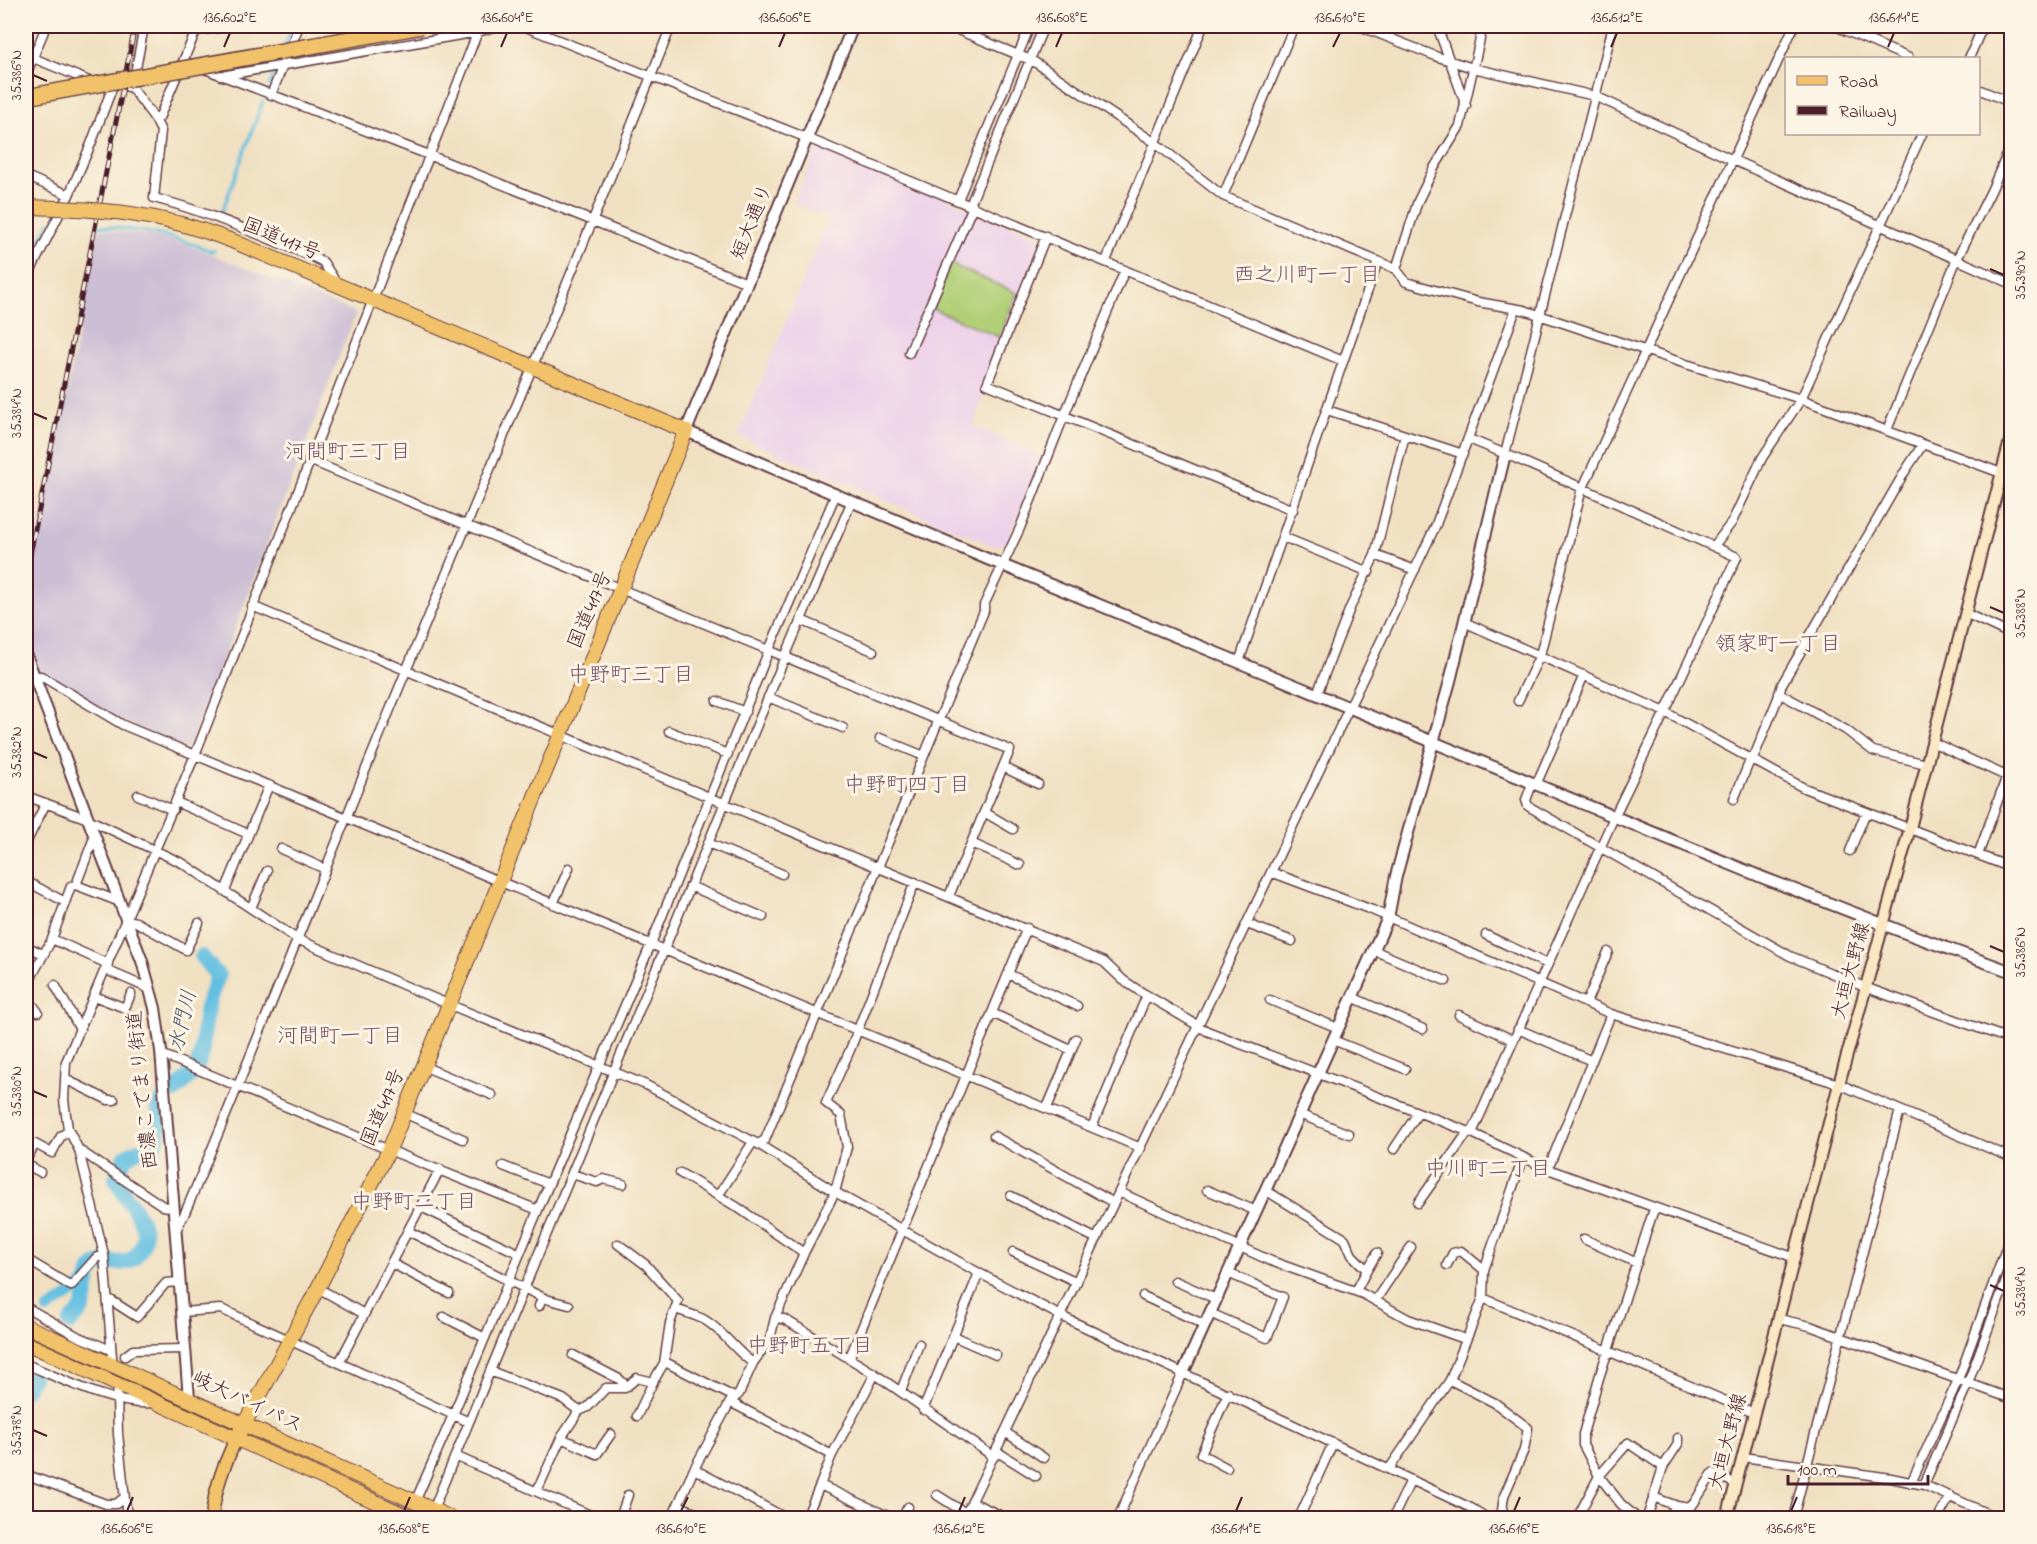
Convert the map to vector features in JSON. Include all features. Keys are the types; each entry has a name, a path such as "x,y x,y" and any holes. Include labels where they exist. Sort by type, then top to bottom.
{"highway":[{"path":"26,97 422,26"},
{"name":"国道417号","path":"26,207 86,208 136,213 199,228 686,431 389,1150 236,1440"},
{"name":"岐大バイパス","path":"26,1326 110,1356 189,1398 451,1518"},
{"name":"岐大バイパス","path":"26,1343 117,1392 154,1403 411,1518"}],"main road":[{"name":"大垣大野線","path":"1727,1518 1839,1084 1910,828 2000,473 2012,434"},
{"path":"212,1518 217,1487 236,1440"}],"street":[{"path":"26,75 29,57 46,26"},
{"path":"132,88 144,26"},
{"path":"155,119 159,118 197,28 232,26"},
{"path":"271,95 299,26"},
{"path":"221,76 498,26"},
{"path":"523,26 807,138 1343,361"},
{"path":"176,1230 239,1087 297,939 534,366 671,26"},
{"name":"短大通り","path":"686,431 853,26"},
{"path":"948,26 1024,57 1154,142 1223,196 1396,269 1406,282 1478,302 1541,315 1646,351 1801,399 2012,477"},
{"path":"909,353 1024,57 1030,26"},
{"path":"966,204 1024,57 1044,26"},
{"path":"1106,261 1203,26"},
{"path":"1223,196 1294,26"},
{"path":"1359,26 1473,68 1595,96 1956,261 2012,284"},
{"path":"1437,26 1466,106"},
{"path":"1396,269 1418,201 1434,168 1460,126 1483,26"},
{"path":"1118,1518 1388,918 1396,876 1464,622 1613,26"},
{"path":"1518,701 1540,655 1583,489 1794,26"},
{"path":"1835,26 1907,57"},
{"path":"1970,57 1983,26"},
{"path":"110,1356 107,1268 79,1150 69,1131 64,1100 66,1062 195,755 479,29"},
{"path":"29,57 111,90"},
{"path":"184,61 429,155 747,283"},
{"path":"26,280 92,144 114,83 132,88 161,131 154,198 225,221 313,257 323,262 337,285"},
{"path":"1980,90 2012,103"},
{"path":"1714,546 1732,522 1762,458 1801,399 1922,135"},
{"path":"1887,430 1956,261 2011,148"},
{"path":"26,176 69,195"},
{"path":"1046,237 987,384 1293,510"},
{"path":"1239,662 1378,261"},
{"path":"718,1196 755,1143 765,1140 1125,270"},
{"path":"937,1495 966,1516 1435,527 1516,309"},
{"path":"1327,410 1463,454"},
{"path":"686,431 843,499 1614,817 1884,925 2012,972"},
{"path":"1317,694 1350,608 1375,555 1405,435"},
{"path":"1418,1203 1470,1132 1614,817 1737,557 1469,439"},
{"path":"1734,799 1782,684 1831,597 1923,444"},
{"path":"309,460 1010,750 949,896"},
{"path":"425,1507 461,1419 485,1338 516,1285 572,1174 607,1067 657,946 690,886 708,843 728,754 745,711 777,654 801,620 843,499"},
{"path":"425,1507 455,1456 461,1419 490,1371 516,1285 520,1254 538,1210 607,1067 717,800 768,697 777,654 843,499"},
{"path":"1283,537 1368,572"},
{"path":"1375,555 1414,570"},
{"path":"252,606 1104,962 1124,980 1198,1026 1470,1132 1548,1169 1795,1258"},
{"path":"1965,613 2012,635"},
{"path":"801,620 873,651"},
{"path":"1464,622 1665,712 1804,788 2012,868"},
{"name":"西濃こでまり街道","path":"26,655 127,920 155,1008 161,1054 189,1398"},
{"path":"1584,675 1526,800 1528,806 1790,956 1867,988 2012,1040"},
{"path":"34,676 41,676 123,725 1141,1148"},
{"path":"1779,693 1846,730 1873,751 1926,764"},
{"path":"768,697 843,728"},
{"path":"717,700 745,711"},
{"path":"669,731 728,754"},
{"path":"879,738 924,756"},
{"path":"1932,742 2006,776"},
{"path":"1978,855 2012,762"},
{"path":"1003,767 1038,784"},
{"path":"225,891 269,785"},
{"path":"138,795 248,834"},
{"path":"26,796 88,819 184,864 297,939 646,1085 755,1143 902,1231 1061,1316 1389,1469 1487,1518"},
{"path":"26,843 46,803"},
{"path":"984,812 1013,829"},
{"path":"1850,851 1866,812"},
{"path":"76,885 94,835"},
{"path":"708,843 782,874"},
{"path":"971,843 1020,866"},
{"path":"281,849 326,869"},
{"path":"553,904 569,868"},
{"path":"251,908 267,871"},
{"path":"1271,872 1372,910 1611,1014 1839,1084 2012,1158"},
{"path":"26,881 65,902"},
{"path":"672,1518 694,1469 732,1399 739,1394 753,1364 770,1339 775,1318 834,1192 847,1147 842,1115 826,1103 850,1050 915,882"},
{"path":"26,987 52,939 71,886 76,885 120,902"},
{"path":"690,886 763,917"},
{"path":"127,920 136,922 186,950 199,923"},
{"path":"1247,924 1292,941"},
{"path":"849,1359 1027,928"},
{"path":"1486,934 1547,964"},
{"path":"52,939 150,989"},
{"path":"26,946 43,954"},
{"path":"1373,950 1446,981"},
{"path":"1586,1003 1608,952"},
{"path":"1008,974 1077,1006"},
{"path":"55,985 80,1029"},
{"path":"94,996 125,1008 131,994"},
{"path":"1092,1127 1147,995"},
{"path":"26,996 38,1012"},
{"path":"1352,997 1423,1029"},
{"path":"1270,1000 1338,1028"},
{"path":"992,1013 1071,1050"},
{"path":"1548,1169 1611,1014"},
{"path":"1459,1015 1514,1040"},
{"path":"1518,1029 1592,1061"},
{"path":"1047,1108 1076,1039"},
{"path":"1333,1040 1405,1069"},
{"path":"161,1054 538,1210"},
{"path":"423,1066 492,1095"},
{"path":"65,1078 108,1100 114,1100"},
{"path":"1793,1518 1900,1110"},
{"path":"404,1113 464,1139"},
{"path":"1394,1149 1418,1113"},
{"path":"1299,1114 1349,1134"},
{"path":"40,1172 26,1162 35,1144 52,1153 61,1136 69,1131"},
{"path":"994,1136 1114,1203"},
{"path":"79,1150 163,1206 174,1208"},
{"path":"1389,1469 1450,1380 1483,1298 1484,1270 1523,1158"},
{"path":"503,1166 549,1184"},
{"path":"339,1363 440,1169"},
{"path":"680,1173 804,1253"},
{"path":"572,1174 597,1182 603,1179 623,1184"},
{"path":"1207,1190 1256,1211"},
{"path":"1265,1190 1345,1239 1352,1255 1367,1270"},
{"path":"1119,1192 1271,1262 1356,1291 1408,1319 1465,1339"},
{"path":"1011,1196 1097,1239"},
{"path":"421,1207 520,1254"},
{"path":"1637,1518 1621,1504 1599,1476 1583,1445 1583,1434 1654,1209"},
{"path":"408,1231 516,1285 540,1302 568,1305"},
{"path":"1911,1483 1958,1380 2012,1232"},
{"path":"1584,1239 1637,1263"},
{"path":"618,1244 646,1265 678,1301 670,1323 664,1362 637,1416"},
{"path":"1374,1301 1411,1247"},
{"path":"1447,1265 1454,1253 1461,1251 1484,1270"},
{"path":"1013,1252 1077,1282"},
{"path":"1356,1291 1377,1253"},
{"path":"26,1259 71,1286 96,1258 105,1256"},
{"path":"391,1263 449,1293"},
{"path":"1924,1485 1968,1383 2012,1265"},
{"path":"923,1410 979,1273"},
{"path":"1210,1313 1267,1338 1283,1297 1228,1273"},
{"path":"1175,1281 1216,1299"},
{"path":"109,1299 136,1317 166,1283 180,1282"},
{"path":"318,1288 364,1314"},
{"path":"1143,1296 1204,1325"},
{"path":"1483,1298 1754,1413"},
{"path":"26,1307 110,1356"},
{"path":"182,1312 221,1309 461,1419"},
{"path":"675,1309 704,1319 753,1364"},
{"path":"444,1317 485,1338"},
{"path":"775,1318 783,1319 875,1374 923,1410 1036,1476"},
{"path":"1779,1319 1810,1326 2012,1399"},
{"path":"953,1336 996,1355"},
{"path":"901,1392 919,1344"},
{"path":"125,1356 133,1350 185,1349"},
{"path":"573,1355 619,1379 627,1386"},
{"path":"664,1362 832,1455"},
{"path":"26,1364 101,1395 117,1392 126,1515 140,1518"},
{"path":"490,1371 563,1399 579,1411"},
{"path":"806,1518 832,1455 875,1374"},
{"path":"537,1491 561,1438 579,1411 588,1407 606,1388 625,1388 637,1378 653,1382"},
{"path":"1450,1380 1495,1403 1528,1428 1524,1450 1504,1496 1501,1518"},
{"path":"1227,1393 1202,1454 1227,1468"},
{"path":"1005,1432 1044,1458"},
{"path":"561,1438 597,1454 611,1434"},
{"path":"1647,1518 1663,1467 1678,1444 1678,1438"},
{"path":"1299,1518 1333,1443"},
{"path":"1577,1518 1599,1476 1629,1443 1663,1467"},
{"path":"455,1456 597,1518"},
{"path":"1743,1457 1924,1485 1997,1518"},
{"path":"694,1469 786,1518"},
{"path":"1653,1497 1689,1508 1713,1473 1736,1484"},
{"path":"30,1476 106,1504 116,1504 124,1498"},
{"path":"1393,1518 1410,1480"},
{"path":"820,1485 892,1518"},
{"path":"620,1518 628,1494"},
{"path":"1938,1518 1950,1496"},
{"path":"972,1502 1006,1518"},
{"path":"678,1505 706,1518"},
{"path":"1668,1518 1677,1506"},
{"path":"903,1518 908,1507"}],"shaded area":[{"path":"818,147 1038,237 1040,245 981,385 987,388 973,426 1043,456 1007,543 995,546 738,436 829,219 793,203"},
{"path":"99,229 161,237 188,245 356,313 188,750 108,714 39,673 26,637 26,597"}],"green space":[{"path":"950,264 1017,293 999,337 931,308"}],"waterway":[{"path":"285,46 293,26"},
{"path":"269,86 280,58"},
{"path":"222,212 263,101"},
{"path":"26,265 50,221"},
{"path":"100,226 158,234 213,252 214,250"},
{"name":"水門川","path":"174,1091 194,1071 199,1062 208,1004 218,976 202,957"},
{"name":"水門川","path":"70,1323 82,1309 90,1273 93,1269 105,1262 119,1263 133,1259 144,1240 143,1226 116,1179 125,1157 138,1150 151,1149 156,1141 160,1128 158,1114 161,1102"},
{"path":"47,1310 90,1278"},
{"name":"水門川","path":"26,1389 33,1375"}],"railway":[{"path":"26,575 135,26"}],"district":[{"name":"西之川町一丁目","path":"1307,276"},
{"name":"河間町三丁目","path":"348,453"},
{"name":"領家町一丁目","path":"1778,645"},
{"name":"中野町三丁目","path":"631,676"},
{"name":"中野町四丁目","path":"907,786"},
{"name":"河間町一丁目","path":"340,1037"},
{"name":"中川町二丁目","path":"1488,1170"},
{"name":"中野町二丁目","path":"414,1203"},
{"name":"中野町五丁目","path":"810,1347"}]}
